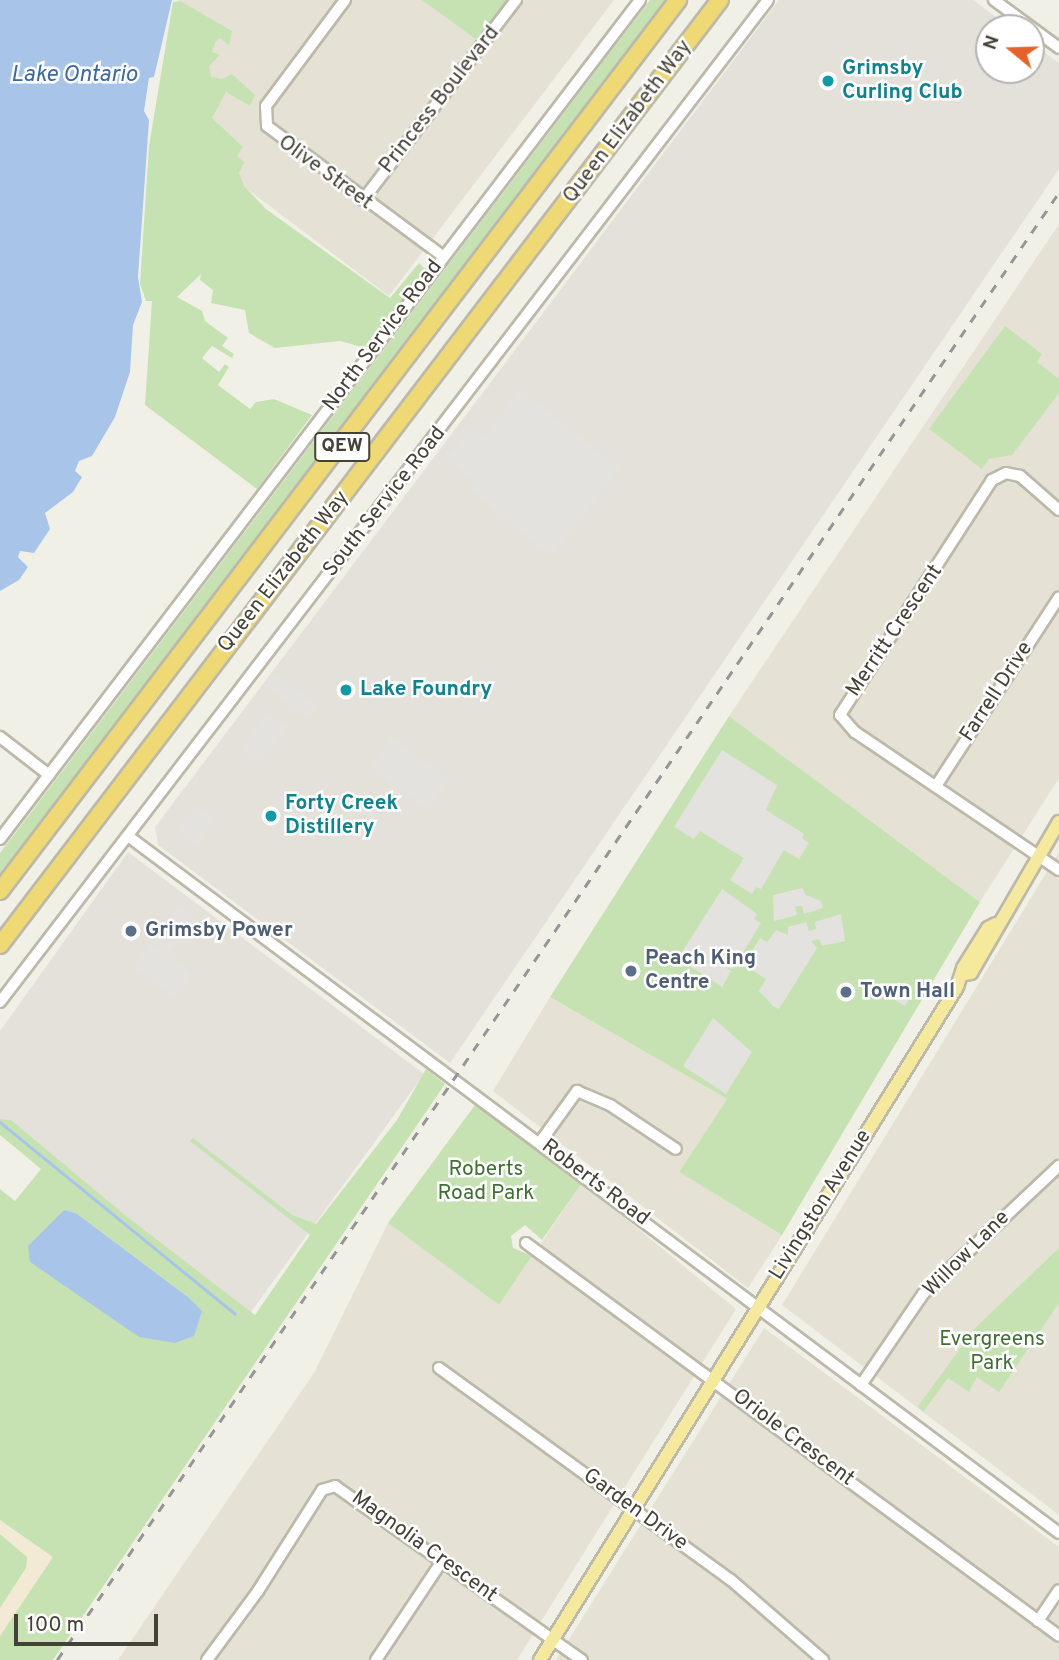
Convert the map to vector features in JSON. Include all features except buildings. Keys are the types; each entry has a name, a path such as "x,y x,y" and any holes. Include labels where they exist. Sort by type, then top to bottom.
{"highway":[{"name":"Queen Elizabeth Way","path":"0,891 678,0"},
{"name":"Queen Elizabeth Way","path":"0,945 720,0"}],"main road":[{"name":"Livingston Avenue","path":"540,1660 965,974 971,973 996,932 996,924 1059,822"}],"street":[{"name":"Olive Street","path":"345,0 264,114 273,135 443,257"},
{"name":"Princess Boulevard","path":"363,200 516,0"},
{"name":"North Service Road","path":"0,839 640,0"},
{"name":"South Service Road","path":"0,1002 768,0"},
{"path":"994,0 1059,48"},
{"name":"Merritt Crescent","path":"1059,510 1020,476 1006,473 992,480 841,715 844,724 1037,858 1059,870"},
{"name":"Farrell Drive","path":"936,786 1059,597"},
{"path":"0,737 49,775"},
{"name":"Roberts Road","path":"128,836 541,1142 1059,1533"},
{"path":"541,1142 577,1091 610,1105 676,1149"},
{"name":"Willow Lane","path":"861,1385 923,1294 1059,1166"},
{"name":"Oriole Crescent","path":"526,1243 1059,1636"},
{"name":"Garden Drive","path":"439,1368 731,1580 823,1660"},
{"name":"Magnolia Crescent","path":"207,1660 328,1486 346,1489 552,1641 582,1660"},
{"path":"376,1660 442,1561"},
{"path":"1038,1621 1059,1590"}],"shaded area":[{"path":"179,0 614,0 389,296 158,122"},
{"path":"779,0 973,0 992,14 975,14 975,84 1045,84 1045,53 1059,63 1059,169 450,1063 158,845 155,827"},
{"path":"1059,224 1059,778 980,902 729,716"},
{"path":"520,390 620,469 551,555 468,488 474,480 447,459 471,428 483,437"},
{"path":"273,674 318,706 309,718 264,685"},
{"path":"268,713 287,727 259,764 240,749"},
{"path":"391,738 449,779 427,809 370,768"},
{"path":"722,750 777,785 766,810 804,834 802,838 809,843 799,859 784,850 761,889 756,887 752,894 730,880 744,858 700,831 694,839 674,827"},
{"path":"198,805 216,820 194,845 177,830"},
{"path":"128,852 424,1074 240,1327 0,1124 0,1031"},
{"path":"1059,852 1059,1515 782,1305"},
{"path":"802,888 806,895 821,901 823,908 804,914 802,906 795,906 797,915 774,921 773,895"},
{"path":"722,889 757,914 754,919 761,923 733,969 725,967 731,971 722,987 685,963 689,957 682,952"},
{"path":"178,905 195,918 170,951 153,939"},
{"path":"841,914 845,941 822,946 819,939 811,941 817,948 779,1009 773,1006 759,991 766,979 744,965 760,938 767,942 776,930 788,935 788,927 806,922 809,931 816,929 815,922"},
{"path":"150,942 193,974 176,998 133,966"},
{"path":"885,984 910,998 905,1006 881,991"},
{"path":"550,997 727,1099 679,1172 782,1235 748,1288 493,1091"},
{"path":"713,1018 752,1052 726,1094 683,1066"},
{"path":"582,1183 736,1309 517,1660 118,1660 314,1373 388,1223 499,1305"},
{"path":"764,1328 1059,1547 1059,1660 556,1660"},
{"path":"0,1511 63,1553 0,1644"}],"green space":[{"path":"422,0 508,0 477,40"},
{"path":"650,0 668,0 0,874 0,853"},
{"path":"180,1 232,31 229,45 220,38 216,41 212,52 220,55 209,66 211,77 222,79 232,74 255,95 250,106 226,92 212,118 243,147 237,156 244,162 239,173 244,186 266,209 390,298 419,263 425,269 365,348 340,341 275,348 249,333 245,310 211,303 213,290 200,280 201,274 177,297 202,311 205,321 228,338 222,346 234,354 232,358 212,346 202,358 219,372 225,364 229,367 218,385 250,409 256,402 274,399 312,415 257,489 145,405 152,301 146,301 140,284 149,146 173,2"},
{"path":"1005,326 1042,354 1037,362 1059,379 1059,393 1012,455 989,459 982,469 929,429"},
{"name":"Peach King Centre","path":"729,716 980,902 782,1235 679,1172 727,1099 550,997"},
{"path":"426,1069 445,1084 53,1660 0,1660 0,1636 53,1557 0,1520 0,1189 15,1201 41,1169 0,1135 0,1119 11,1120 126,1216 255,1315 310,1235 190,1141 193,1138 292,1215 316,1224 397,1120","holes":["64,1210 76,1213 188,1297 59,1280 30,1262"]},
{"name":"Roberts Road Park","path":"475,1105 582,1183 542,1240 525,1225 511,1236 513,1248 532,1256 499,1305 388,1223"},
{"name":"Evergreens Park","path":"1059,1248 1059,1303 999,1392 977,1377 969,1392 948,1378 923,1412 918,1406 976,1327"},
{"path":"0,1534 27,1557 26,1568 0,1608"}],"water":[{"name":"Lake Ontario","path":"0,0 172,0 154,77 149,78 144,111 149,120 138,277 142,302 133,325 130,372 115,417 92,456 79,461 75,471 82,477 73,492 45,513 50,529 34,553 20,551 18,557 28,567 19,580 0,591"},
{"path":"64,1210 76,1213 188,1297 202,1311 194,1336 175,1343 139,1337 30,1262 28,1246"}],"waterway":[{"path":"0,1122 235,1314"}],"railway":[{"path":"57,1660 1059,192"}],"place":[{"name":"Grimsby Curling Club","path":"828,81"},
{"name":"Lake Foundry","path":"346,690"},
{"name":"Forty Creek Distillery","path":"271,816"},
{"name":"Grimsby Power","path":"131,931"},
{"name":"Peach King Centre","path":"631,971"},
{"name":"Town Hall","path":"846,992"}]}
